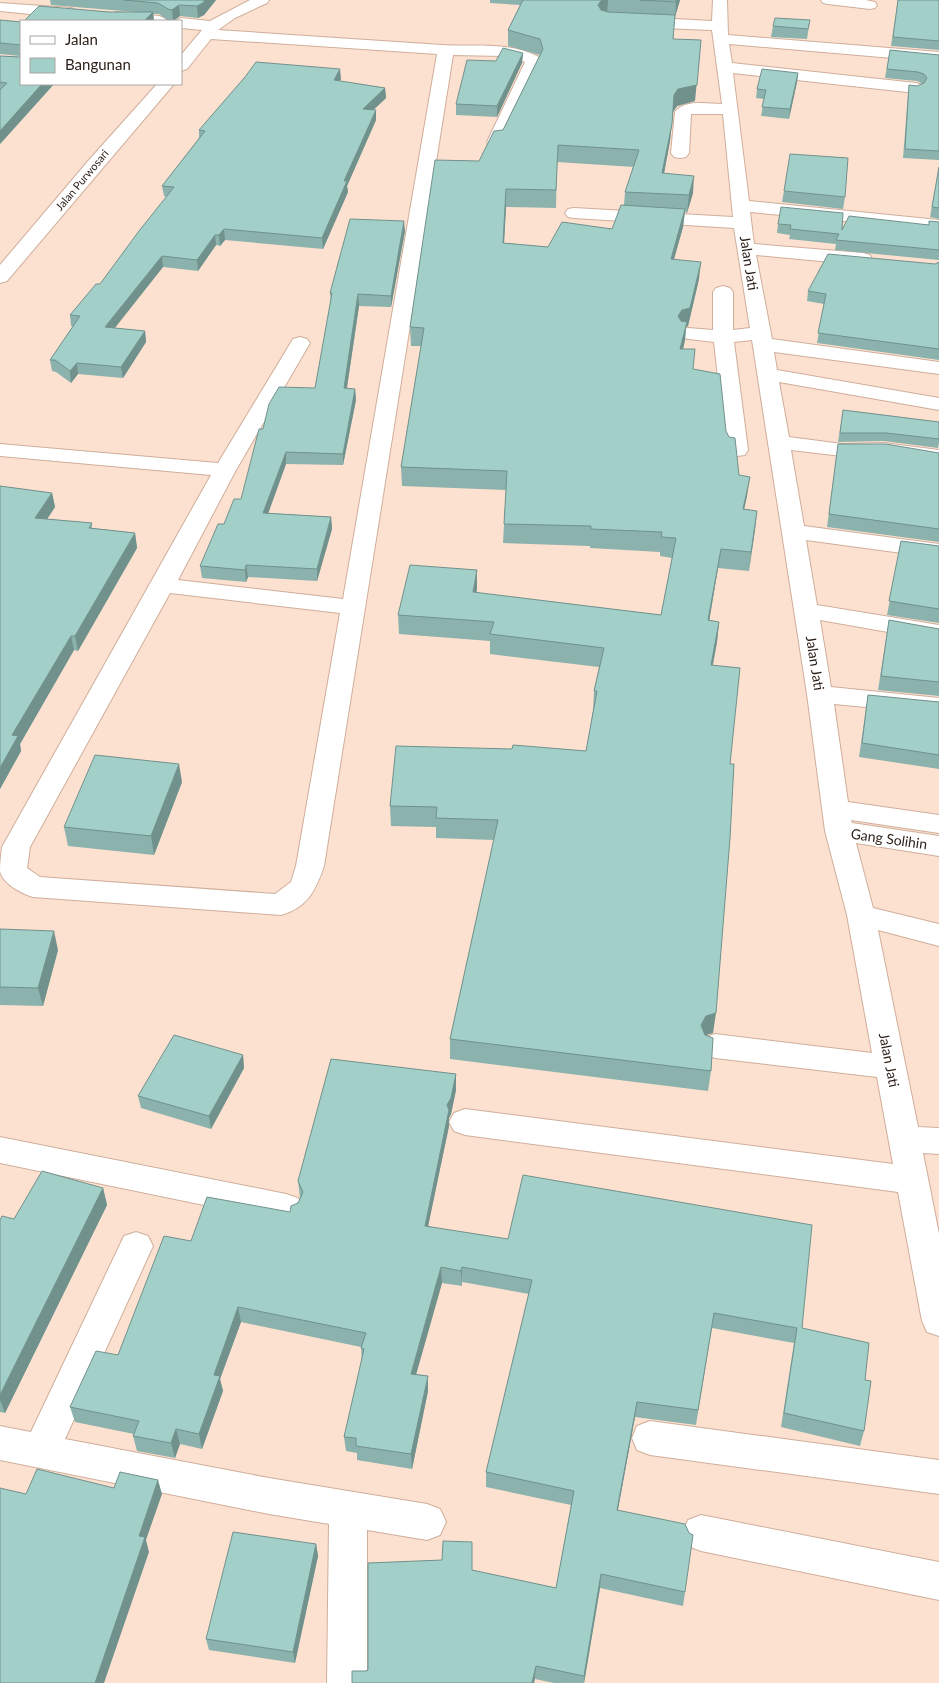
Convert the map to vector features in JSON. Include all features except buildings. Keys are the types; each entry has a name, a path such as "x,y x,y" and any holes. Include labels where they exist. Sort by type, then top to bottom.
{"street":[{"path":"182,65 209,30 230,15 262,0"},
{"name":"Jalan Jati","path":"720,0 722,44 731,109 745,249 762,338 820,694 837,820 860,915 891,1067 910,1180 938,1308"},
{"path":"828,0 870,5"},
{"path":"0,7 85,15"},
{"path":"104,16 148,20"},
{"path":"626,22 916,88"},
{"path":"182,23 209,30 446,50 505,52 528,56 533,60 533,64 495,142"},
{"path":"722,44 869,57"},
{"path":"722,44 939,57"},
{"path":"300,343 225,470 164,585 16,847 13,871 33,888 281,905 303,887 310,866 446,50"},
{"name":"Jalan Purwosari","path":"0,277 95,164 165,85"},
{"path":"680,153 683,112 688,109 731,109"},
{"path":"574,213 741,215 939,225"},
{"path":"745,249 884,261"},
{"path":"722,292 723,337 737,450"},
{"path":"688,334 762,338 939,368"},
{"path":"767,374 939,404"},
{"path":"778,442 842,450 884,449 939,457"},
{"path":"0,450 225,470"},
{"path":"793,531 939,550"},
{"path":"164,585 353,607"},
{"path":"806,610 939,632"},
{"path":"820,694 939,706"},
{"path":"837,820 939,824"},
{"name":"Gang Solihin","path":"837,820 939,846"},
{"path":"860,915 939,936"},
{"path":"715,1046 891,1067"},
{"path":"465,1122 910,1180"},
{"path":"903,1139 939,1141"},
{"path":"0,1150 286,1208"},
{"path":"42,1451 136,1246"},
{"path":"650,1438 939,1477"},
{"path":"0,1443 269,1496 427,1522"},
{"path":"347,1683 348,1509"},
{"path":"701,1533 939,1581"}]}
